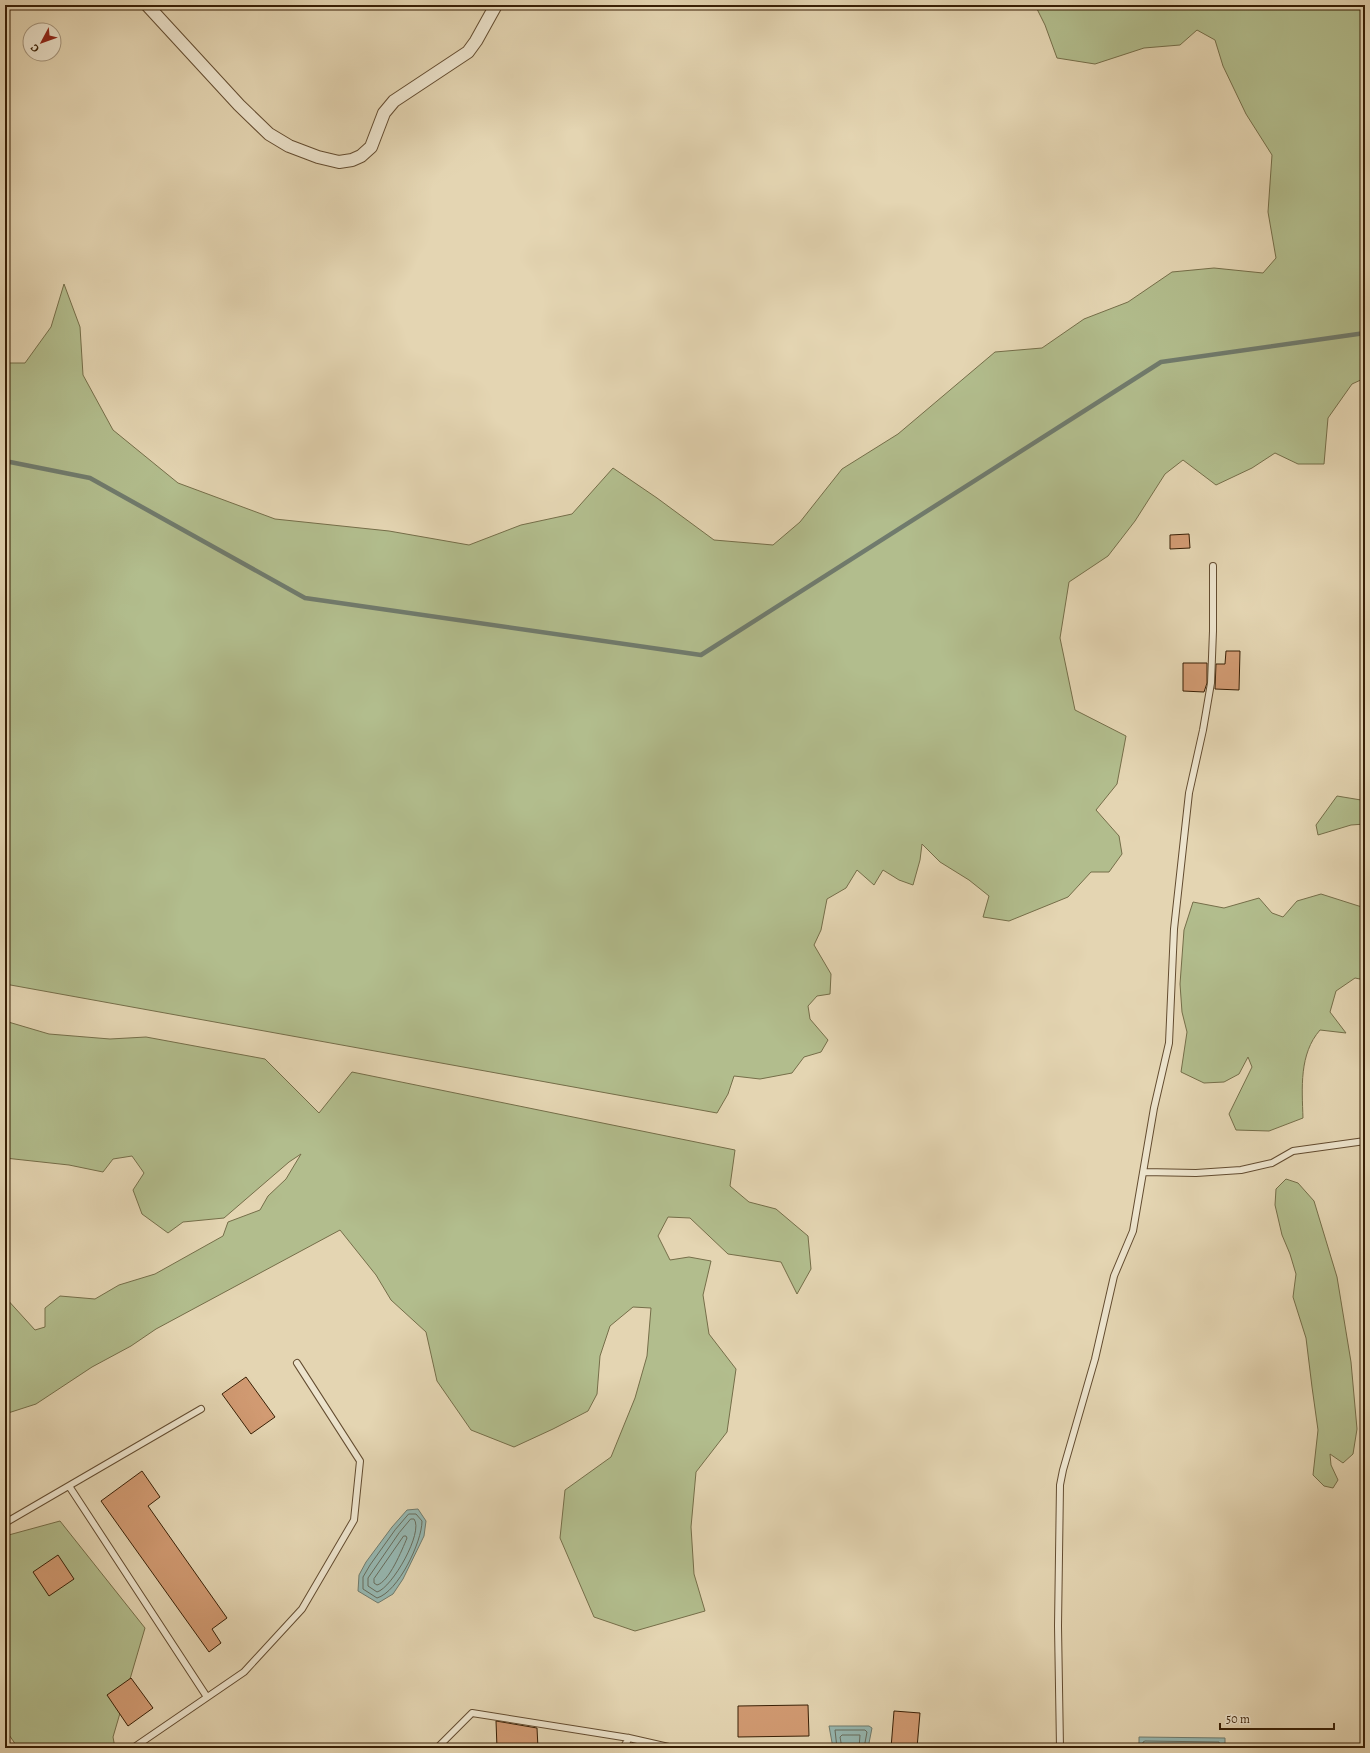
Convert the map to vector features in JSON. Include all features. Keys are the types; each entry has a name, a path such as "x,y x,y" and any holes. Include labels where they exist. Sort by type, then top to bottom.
{"street":[{"path":"147,5 239,105 269,134 289,146 318,157 339,162 352,160 361,156 371,147 384,113 394,101 468,52 476,41 496,5"}],"lane":[{"path":"1060,1748 1058,1626 1060,1485 1095,1359 1114,1276 1132,1231 1144,1172 1154,1108 1169,1043 1174,929 1189,793 1203,730 1211,683 1213,566"},
{"path":"1144,1172 1196,1173 1260,1167 1272,1163 1293,1151 1365,1140"},
{"path":"133,1748 244,1672 302,1609 354,1520 360,1460 297,1363"},
{"path":"5,1523 201,1409"},
{"path":"69,1486 207,1697"},
{"path":"437,1748 472,1713 629,1738 673,1748"},
{"path":"623,1748 629,1738"}],"green space":[{"path":"1035,5 1365,5 1365,378 1352,384 1328,418 1324,464 1298,464 1275,453 1252,468 1216,485 1183,460 1165,474 1135,521 1108,556 1069,582 1060,638 1075,710 1126,736 1117,784 1096,810 1119,836 1122,854 1109,872 1091,872 1068,897 1009,921 983,917 989,896 969,880 940,862 922,844 920,860 913,885 899,880 883,870 874,885 857,870 846,888 827,899 821,930 814,945 831,974 830,994 817,996 808,1006 810,1019 828,1040 821,1052 804,1057 792,1073 760,1079 734,1076 728,1094 717,1113 5,984 5,363 25,363 51,327 64,284 80,327 83,375 113,430 178,483 275,519 389,531 469,545 521,525 572,514 613,468 714,540 773,545 800,522 842,469 898,434 995,352 1042,348 1084,319 1128,302 1172,272 1214,268 1263,273 1276,258 1268,212 1272,155 1246,114 1223,66 1215,40 1197,30 1180,45 1144,48 1095,64 1057,58 1045,25"},
{"path":"1337,796 1361,800 1365,803 1365,824 1351,825 1318,835 1316,825"},
{"path":"1321,894 1365,908 1365,980 1355,978 1336,991 1330,1012 1346,1033 1320,1030 1313,1039 1308,1050 1303,1072 1303,1118 1269,1131 1236,1130 1229,1114 1252,1067 1248,1057 1239,1074 1224,1082 1204,1083 1181,1072 1187,1032 1182,1012 1180,984 1184,930 1193,902 1224,908 1259,898 1272,913 1283,917 1297,901"},
{"path":"5,1021 49,1034 110,1039 146,1037 265,1059 319,1113 352,1072 735,1150 730,1186 749,1202 776,1209 808,1236 811,1269 797,1294 781,1262 728,1254 690,1218 668,1217 658,1236 670,1260 689,1257 711,1261 703,1295 709,1334 736,1369 727,1432 696,1472 691,1527 694,1574 705,1611 635,1631 594,1617 560,1538 565,1490 611,1457 635,1398 647,1356 651,1308 633,1307 610,1326 600,1356 597,1394 588,1411 514,1447 471,1430 437,1381 426,1332 391,1300 376,1275 340,1230 156,1329 131,1346 92,1367 36,1404 5,1414 5,1297 35,1330 45,1327 45,1308 60,1296 95,1299 119,1285 155,1274 223,1236 228,1222 260,1210 268,1196 286,1179 301,1154 289,1162 224,1218 183,1222 168,1233 142,1214 133,1190 144,1173 132,1156 113,1159 103,1172 69,1165 5,1158"},
{"path":"1286,1179 1298,1183 1314,1201 1337,1277 1351,1362 1357,1429 1353,1454 1343,1463 1330,1454 1331,1465 1338,1480 1333,1488 1324,1486 1313,1475 1318,1430 1306,1338 1293,1297 1296,1274 1282,1235 1275,1205 1276,1189"},
{"path":"60,1521 145,1628 113,1737 115,1748 18,1748 5,1729 5,1536"}],"water":[{"path":"418,1509 426,1521 424,1536 403,1579 393,1594 378,1603 358,1591 359,1575 366,1562 392,1527 407,1510"},
{"path":"829,1726 869,1726 872,1728 868,1748 833,1748"},
{"path":"1139,1737 1225,1738 1225,1748 1139,1748"}],"building":[{"path":"1189,534 1190,548 1170,549 1170,535"},
{"path":"1226,651 1240,651 1239,690 1215,689 1216,664 1225,664"},
{"path":"1183,663 1207,663 1207,683 1204,692 1183,691"},
{"path":"246,1377 275,1417 251,1434 222,1394"},
{"path":"142,1471 160,1497 148,1506 227,1618 212,1629 221,1643 209,1652 101,1501"},
{"path":"58,1555 74,1579 49,1596 33,1572"},
{"path":"131,1678 153,1708 128,1726 107,1695"},
{"path":"808,1705 809,1736 738,1737 738,1706"},
{"path":"894,1711 920,1713 917,1748 891,1748"},
{"path":"496,1721 537,1728 538,1748 497,1748"}],"waterway":[{"path":"1356,5 1365,9"},
{"path":"5,461 90,478 305,598 701,655 1161,362 1365,333"}]}
